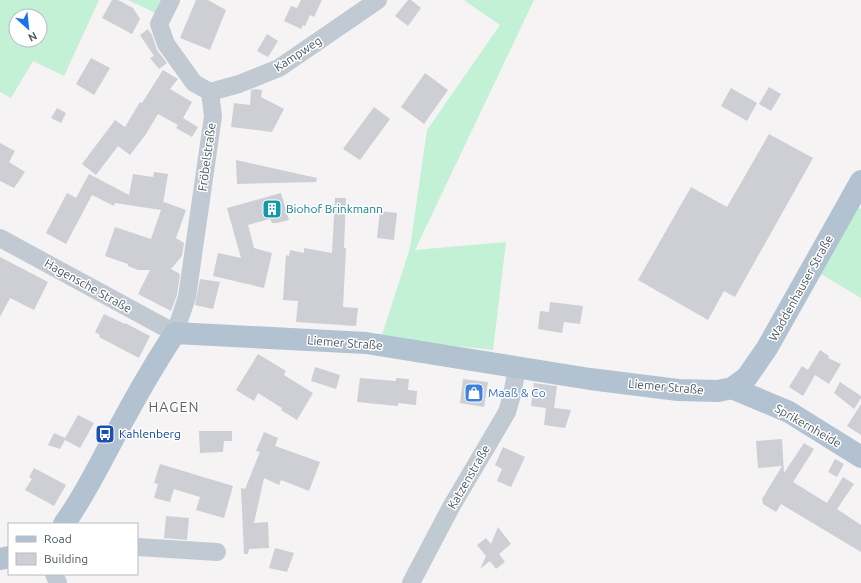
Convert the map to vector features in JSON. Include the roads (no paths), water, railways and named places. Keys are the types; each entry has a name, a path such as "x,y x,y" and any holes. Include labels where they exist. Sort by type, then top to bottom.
{"main road":[{"name":"Waddenhauser Straße","path":"732,388 747,377 767,348 861,181"},
{"name":"Liemer Straße","path":"175,334 366,343 590,379 678,390 718,391 732,388"},
{"path":"65,523 76,508 123,420 163,350 175,334"},
{"name":"Sprikernheide","path":"732,388 789,412 861,457"}],"street":[{"path":"172,0 159,24 166,44 194,83 210,92"},
{"name":"Kampweg","path":"210,92 239,84 279,68 378,0"},
{"name":"Fröbelstraße","path":"175,334 188,297 213,116 210,92"},
{"name":"Hagensche Straße","path":"0,238 175,334"},
{"name":"Katzenstraße","path":"411,583 452,507 507,412 517,368"},
{"path":"138,547 217,552"}],"place":[{"name":"Biohof Brinkmann","path":"272,209"},
{"name":"Maaß & Co","path":"474,393"},
{"name":"Kahlenberg","path":"105,434"}],"district":[{"name":"HAGEN","path":"174,407"}]}
